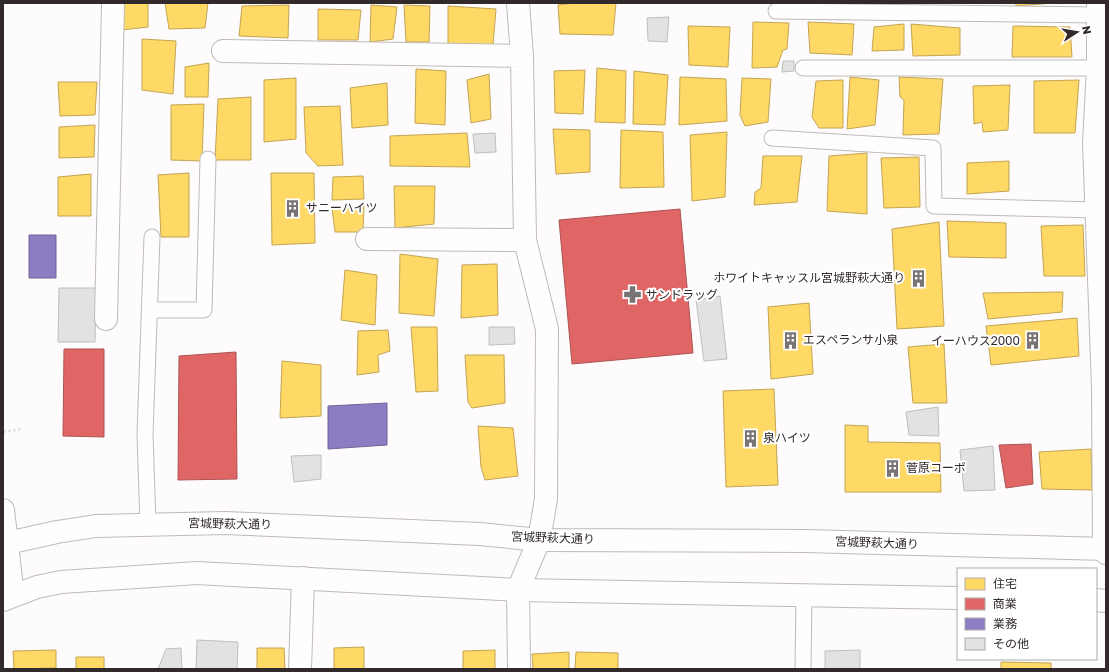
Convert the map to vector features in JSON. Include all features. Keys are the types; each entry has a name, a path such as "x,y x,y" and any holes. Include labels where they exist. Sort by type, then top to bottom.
{"street":[{"path":"106,319 112,3"},
{"path":"518,3 522,56 525,240 547,329 546,500 539,540 518,590 519,669"},
{"path":"1099,9 1098,68 1100,143 1098,210 1103,388 1105,551"},
{"path":"223,51 522,56"},
{"path":"367,239 525,240"},
{"path":"3,510 8,598 36,587 76,581 197,573 518,590 957,598"},
{"name":"宮城野萩大通り","path":"5,544 57,532 96,526 148,524 299,525 480,534 539,540 805,540 1105,551"},
{"path":"300,669 303,578"}],"lane":[{"path":"776,11 1099,9"},
{"path":"803,68 1098,68"},
{"path":"772,138 933,148 934,206 1098,210"},
{"path":"150,310 204,310 208,159"},
{"path":"148,524 145,434 152,237"},
{"path":"803,669 804,596"}],"path":[{"path":"3,432 23,429"}],"building: 住宅":[{"path":"121,3 148,3 148,27 122,30"},
{"path":"165,3 208,3 205,28 169,29"},
{"path":"574,3 616,3 613,35 560,34 558,5"},
{"path":"1016,3 1053,3 1016,6"},
{"path":"289,5 288,38 239,36 242,6"},
{"path":"371,5 397,7 393,39 370,42"},
{"path":"404,5 430,6 429,42 406,42"},
{"path":"448,6 496,9 493,45 448,46"},
{"path":"318,9 361,10 358,40 318,40"},
{"path":"753,22 789,23 787,49 783,50 777,67 752,68"},
{"path":"808,22 854,24 852,55 810,53"},
{"path":"904,24 904,50 872,51 874,27"},
{"path":"911,24 960,28 960,55 913,56"},
{"path":"688,26 730,27 728,67 689,65"},
{"path":"1013,26 1070,27 1072,57 1012,57"},
{"path":"142,39 176,41 173,94 142,90"},
{"path":"209,63 208,97 185,97 185,67"},
{"path":"597,68 626,71 625,123 595,122"},
{"path":"416,69 446,71 445,125 415,123"},
{"path":"585,70 583,114 555,113 554,71"},
{"path":"634,71 668,75 665,125 633,124"},
{"path":"489,74 491,119 471,123 467,80"},
{"path":"680,77 726,79 727,121 679,125"},
{"path":"850,77 879,80 875,125 847,129"},
{"path":"899,77 943,79 939,134 903,135 904,100 900,97"},
{"path":"296,78 296,139 264,142 264,80"},
{"path":"742,78 771,79 768,122 745,126 740,115"},
{"path":"843,80 843,128 819,128 812,117 816,81"},
{"path":"1079,80 1075,133 1034,133 1034,81"},
{"path":"58,82 97,82 95,115 60,116"},
{"path":"387,83 388,125 352,128 350,88"},
{"path":"1010,85 1008,130 983,132 982,122 974,124 973,86"},
{"path":"251,97 251,160 215,160 218,99"},
{"path":"204,104 202,161 171,160 171,105"},
{"path":"340,106 343,165 318,166 306,153 304,107"},
{"path":"95,125 94,157 59,158 59,127"},
{"path":"553,129 590,130 590,172 556,174"},
{"path":"621,130 663,132 664,187 620,188"},
{"path":"727,132 725,197 692,201 690,135"},
{"path":"467,133 470,167 390,166 390,136"},
{"path":"867,153 867,214 827,211 829,156"},
{"path":"763,156 802,156 797,202 754,205 755,192 761,188"},
{"path":"919,157 920,207 884,208 881,158"},
{"path":"1009,161 1009,191 967,194 967,163"},
{"path":"189,173 189,237 161,237 158,175"},
{"name":"サニーハイツ","path":"271,173 314,173 315,243 272,245"},
{"path":"91,174 91,216 58,216 58,177"},
{"path":"363,176 364,199 332,200 333,177"},
{"path":"394,186 435,186 434,224 395,228"},
{"path":"364,206 363,232 335,232 332,208"},
{"path":"947,221 1006,223 1006,258 949,257"},
{"name":"ホワイトキャッスル宮城野萩大通り","path":"939,222 944,326 897,329 892,229"},
{"path":"1083,225 1085,276 1044,276 1041,226"},
{"path":"400,254 438,259 434,316 399,313"},
{"path":"497,264 498,315 461,318 462,265"},
{"path":"345,270 377,275 375,325 341,320"},
{"path":"1063,292 1062,312 988,319 983,293"},
{"name":"エスペランサ小泉","path":"809,303 813,374 771,379 768,307"},
{"name":"イーハウス2000","path":"1077,318 1079,356 991,365 986,326"},
{"path":"411,327 437,327 438,391 416,392"},
{"path":"388,330 390,351 378,355 379,372 357,375 358,331"},
{"path":"944,344 947,403 913,403 908,347"},
{"path":"465,355 504,355 505,403 472,408 468,402"},
{"path":"282,361 321,365 321,416 280,418"},
{"name":"泉ハイツ","path":"774,389 778,485 726,487 723,391"},
{"name":"菅原コーポ","path":"845,425 868,426 868,442 940,443 941,492 845,492"},
{"path":"478,426 513,428 518,476 485,480 481,467"},
{"path":"1091,449 1092,490 1042,489 1039,452"},
{"path":"364,647 364,669 334,669 334,648"},
{"path":"257,648 284,648 285,669 257,669"},
{"path":"56,650 56,668 14,669 13,651"},
{"path":"495,650 495,669 463,669 463,651"},
{"path":"569,652 569,669 533,669 532,654"},
{"path":"576,652 618,653 618,669 575,669"},
{"path":"76,657 104,657 104,669 76,669"},
{"path":"1001,662 1051,663 1051,669 1001,669"}],"building: 商業":[{"path":"680,209 693,353 572,364 559,220"},
{"path":"64,349 104,349 104,437 63,436"},
{"path":"236,352 237,479 178,480 179,356"},
{"path":"1031,444 1033,484 1006,488 999,445"}],"building: 業務":[{"path":"29,235 56,235 56,278 29,278"},
{"path":"387,403 387,445 328,449 328,406"}],"building: その他":[{"path":"669,17 667,42 648,41 647,18"},
{"path":"783,61 794,61 794,71 782,72"},
{"path":"495,133 496,152 475,153 473,134"},
{"path":"59,288 96,288 95,342 58,342"},
{"path":"720,296 727,359 704,361 696,300"},
{"path":"489,327 514,327 515,344 489,345"},
{"path":"938,407 939,436 909,435 906,412"},
{"path":"993,446 995,490 964,491 960,450"},
{"path":"321,455 321,479 294,482 291,456"},
{"path":"197,640 238,642 237,669 196,669"},
{"path":"181,648 182,669 158,669 166,649"},
{"path":"860,650 860,669 825,669 825,651"}],"place":[{"name":"サニーハイツ","path":"293,208"},
{"name":"ホワイトキャッスル宮城野萩大通り","path":"918,278"},
{"name":"サンドラッグ","path":"633,295"},
{"name":"エスペランサ小泉","path":"790,340"},
{"name":"イーハウス2000","path":"1033,341"},
{"name":"泉ハイツ","path":"750,438"},
{"name":"菅原コーポ","path":"893,468"}]}
